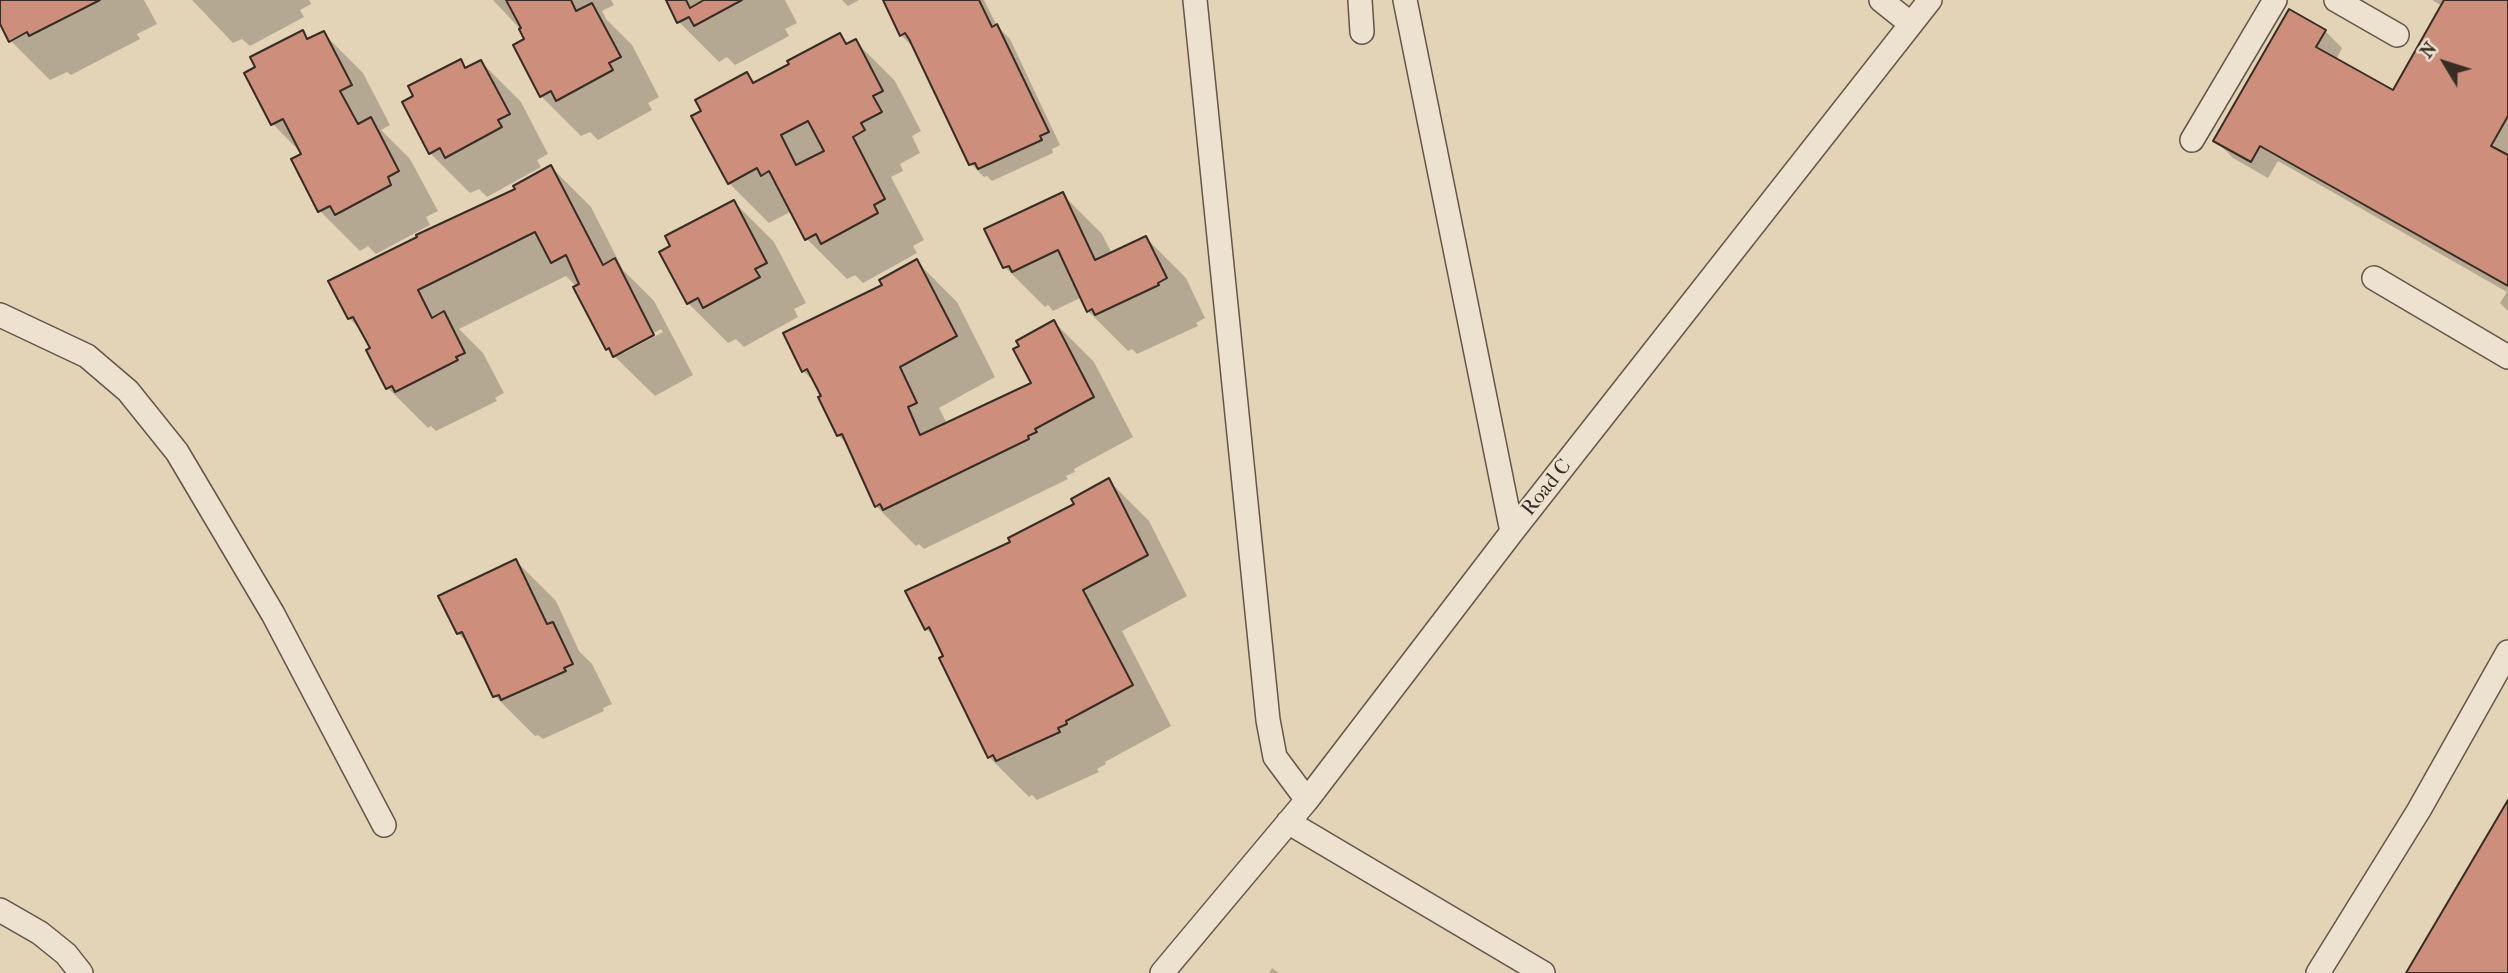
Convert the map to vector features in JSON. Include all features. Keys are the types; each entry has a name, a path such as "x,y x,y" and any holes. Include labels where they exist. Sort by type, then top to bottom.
{"street":[{"path":"1195,0 1268,720 1275,757 1307,800"},
{"path":"1360,0 1362,32"},
{"path":"1405,0 1512,532"},
{"path":"1881,0 1911,24"},
{"name":"Road C","path":"1162,973 1307,800 1512,532 1930,0"},
{"path":"2192,140 2275,0"},
{"path":"2336,0 2397,35"},
{"path":"2374,278 2508,357"},
{"path":"0,315 87,356 128,391 177,452 273,614 384,825"},
{"path":"2318,973 2419,810 2508,652"},
{"path":"1288,822 1543,973"},
{"path":"0,910 40,933 66,954 82,973"}],"building":[{"path":"0,0 100,0 29,36 27,32 9,42 0,24"},
{"path":"506,0 571,0 576,11 592,3 621,57 609,63 613,70 556,101 551,91 540,97 513,45 524,39"},
{"path":"666,0 686,0 690,8 704,0 742,0 694,26 689,17 677,23"},
{"path":"883,0 979,0 992,27 997,24 1049,132 1040,136 1042,140 978,169 975,163 969,165 909,39 905,33 900,36"},
{"path":"2444,0 2508,0 2508,116 2491,146 2508,155 2508,286 2260,146 2251,162 2213,141 2289,9 2326,30 2316,47 2393,90"},
{"path":"303,30 307,39 324,31 352,85 340,91 358,124 371,117 399,171 388,177 391,185 335,215 330,206 318,212 291,159 301,154 283,119 271,125 244,73 255,67 250,57"},
{"path":"840,33 846,44 856,39 883,91 873,96 882,112 861,123 865,130 853,137 885,199 874,205 878,213 821,244 816,234 805,240 769,171 761,176 757,168 728,184 691,116 701,111 695,100 747,72 753,83 789,64 787,61","holes":["808,121 824,151 796,165 781,135"]},
{"path":"461,59 465,68 481,60 510,114 498,120 502,127 445,158 440,148 429,154 402,102 413,96 408,86"},
{"path":"551,165 603,265 615,258 654,335 613,357 609,348 606,350 573,287 579,284 566,255 551,263 535,232 418,290 432,318 444,311 465,353 456,357 458,360 395,392 392,386 386,389 366,350 370,348 353,317 348,319 328,281 417,237 416,235 515,189 513,186"},
{"path":"1063,192 1095,260 1146,236 1167,278 1158,283 1159,285 1095,315 1092,309 1087,312 1058,250 1012,272 1009,266 1003,268 984,229"},
{"path":"734,200 767,263 755,269 760,277 703,308 698,298 687,304 659,252 670,246 665,236"},
{"path":"917,259 957,336 900,367 917,403 908,407 920,435 1031,383 1013,349 1019,346 1016,341 1054,320 1094,397 1035,429 1037,432 1028,436 1029,439 883,510 880,504 875,507 842,434 837,436 807,369 802,372 783,333 882,285 879,280"},
{"path":"1109,478 1148,555 1083,590 1133,685 1066,721 1067,724 1058,728 1060,732 996,761 993,755 988,758 939,658 943,656 929,627 925,630 905,591 1010,542 1008,538 1074,504 1071,499"},
{"path":"516,559 547,624 553,622 573,664 564,668 566,671 501,700 499,695 493,697 462,632 457,634 438,596"},
{"path":"2508,800 2508,973 2406,973"}]}
